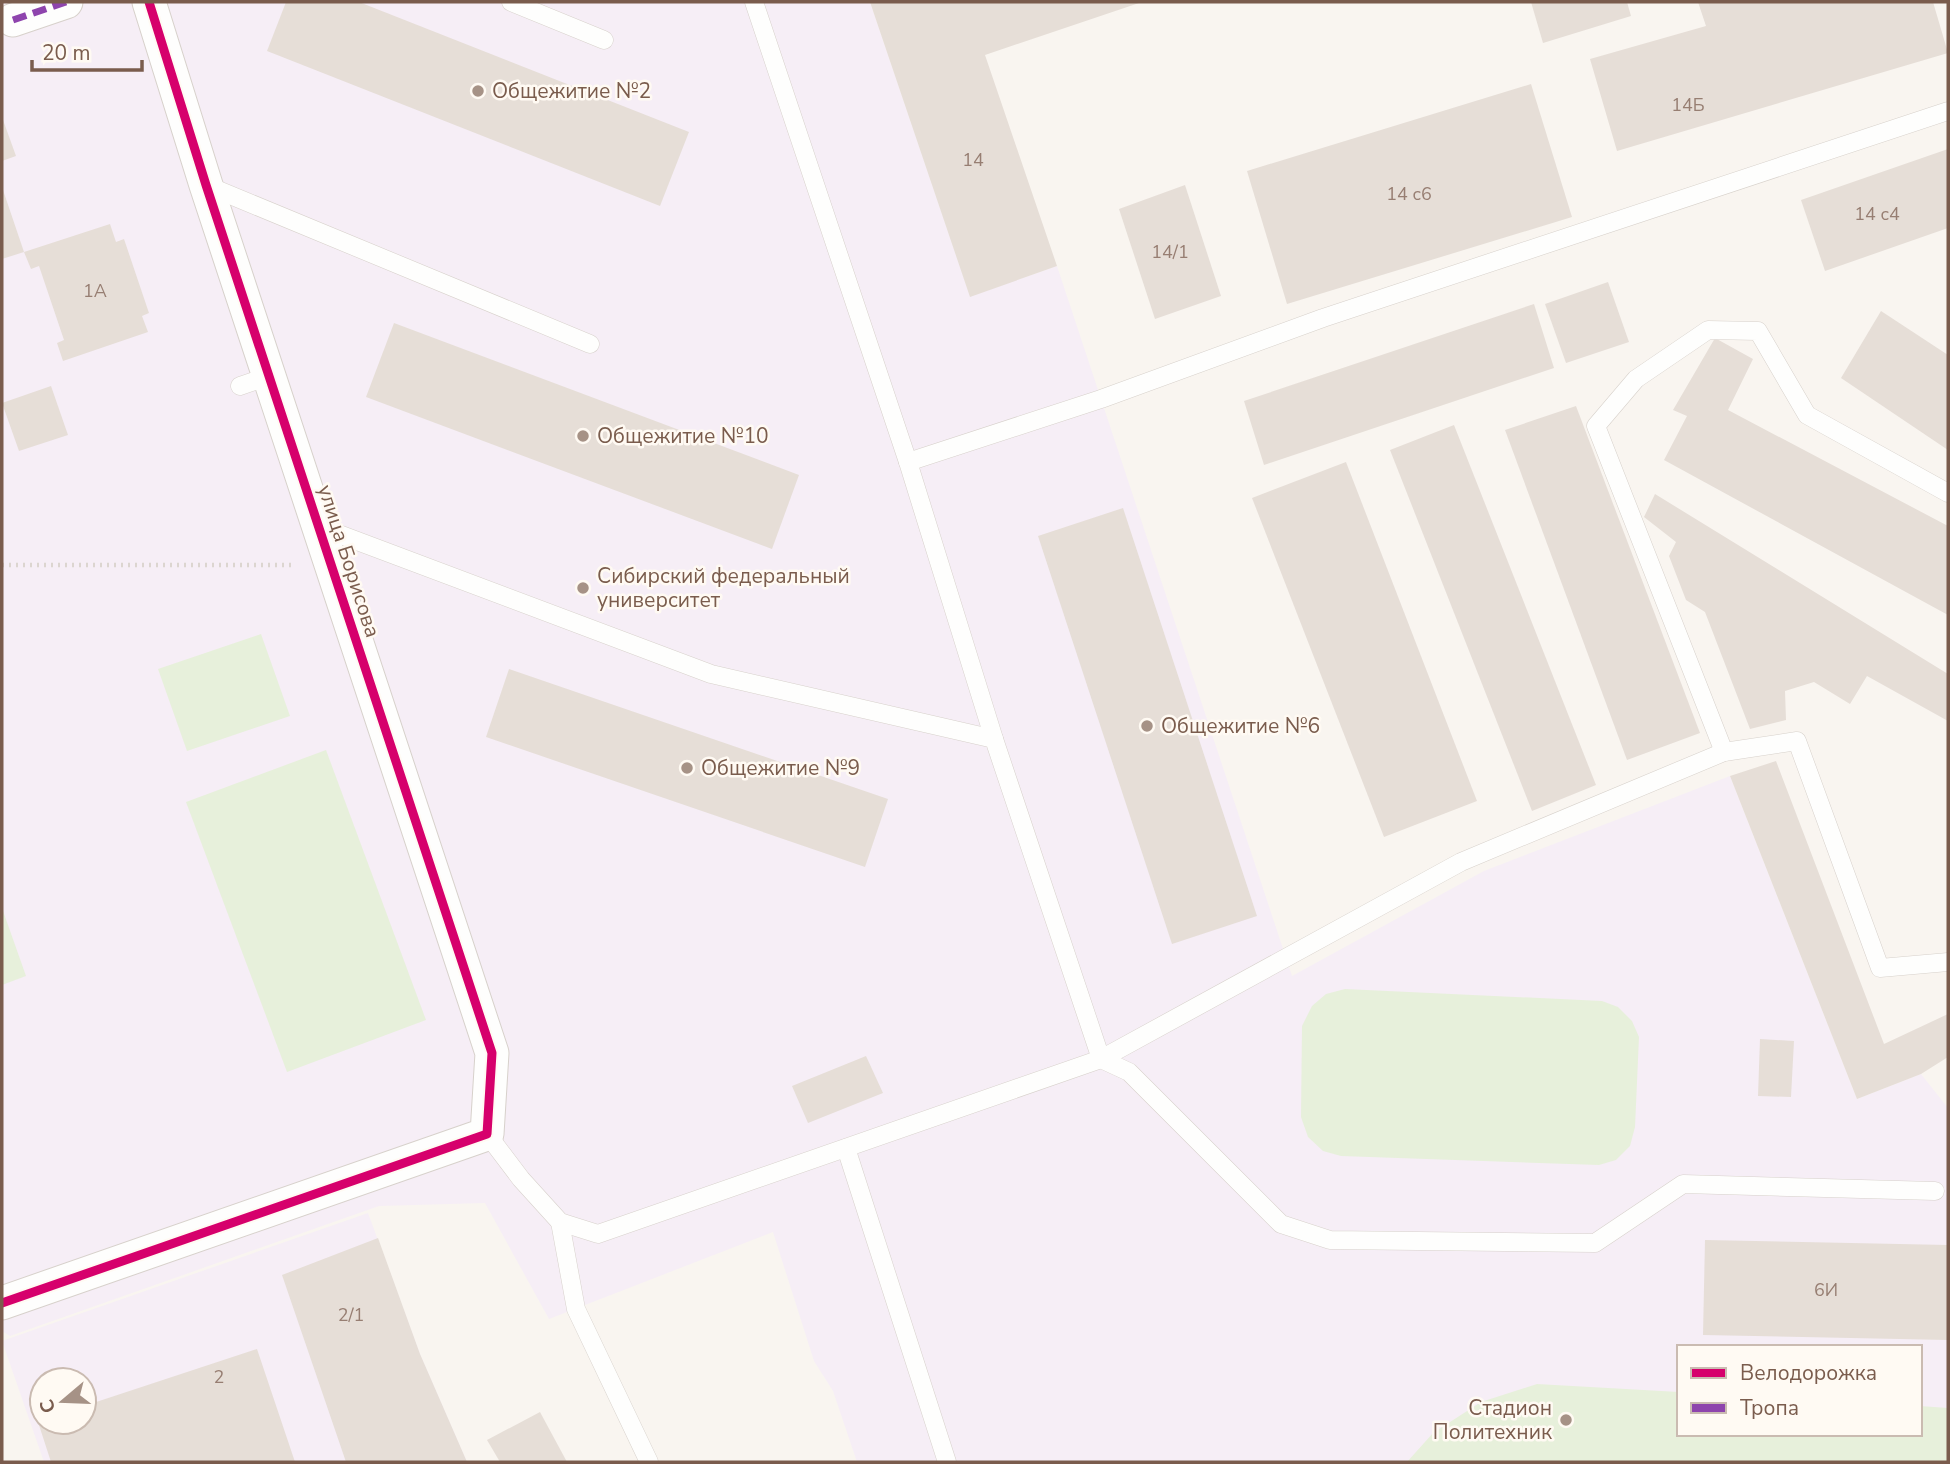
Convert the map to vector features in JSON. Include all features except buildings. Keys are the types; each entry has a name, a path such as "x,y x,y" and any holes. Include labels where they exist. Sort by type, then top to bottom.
{"street":[{"path":"13,20 66,2"},
{"name":"улица Борисова","path":"149,2 206,185 255,381 320,527 492,1053 487,1134"},
{"path":"2,1303 487,1134"}],"lane":[{"path":"511,2 604,40"},
{"path":"754,2 908,462 995,739 1101,1059 1129,1072 1281,1224 1330,1240 1595,1243 1683,1184 1935,1191"},
{"path":"908,462 1101,400 1336,314 1948,111"},
{"path":"206,185 590,344"},
{"path":"1724,752 1596,426 1636,379 1708,330 1758,331 1807,415 1948,493"},
{"path":"320,527 711,674 995,739"},
{"path":"487,1134 521,1179 560,1222 598,1234 1101,1059 1461,862 1724,752 1797,741 1880,968 1948,962"},
{"path":"846,1148 947,1462"},
{"path":"560,1222 576,1309 649,1462"}],"path":[{"path":"2,565 331,565"}],"shaded area":[{"name":"Сибирский федеральный университет","path":"2,2 870,2 970,296 1057,266 1292,976 1484,871 1730,776 1857,1099 1921,1074 1948,1108 1948,1462 857,1462 833,1391 814,1361 773,1232 549,1319 485,1203 379,1206 10,1336 2,1331"},
{"path":"368,1213 420,1354 467,1462 44,1462 35,1436 98,1436 98,1366 28,1366 28,1416 2,1341"}],"green space":[{"path":"261,634 290,716 187,751 158,669"},
{"path":"326,750 426,1020 287,1072 186,802"},
{"path":"2,908 26,976 2,985"},
{"path":"1345,989 1602,1001 1618,1007 1632,1021 1639,1037 1635,1127 1630,1146 1616,1160 1599,1165 1341,1156 1323,1151 1308,1137 1301,1117 1302,1026 1312,1006 1326,994"},
{"name":"Стадион Политехник","path":"1537,1384 1677,1392 1677,1436 1922,1436 1922,1406 1948,1408 1948,1462 1407,1462 1433,1433 1481,1402"}],"marked path":[{"path":"13,20 66,2"}],"cycle path":[{"path":"2,1303 487,1134 492,1053 206,185 149,2"}],"place":[{"name":"Общежитие №2","path":"478,91"},
{"name":"Общежитие №10","path":"583,436"},
{"name":"Сибирский федеральный университет","path":"583,588"},
{"name":"Общежитие №6","path":"1147,726"},
{"name":"Общежитие №9","path":"687,768"},
{"name":"Стадион Политехник","path":"1566,1420"}]}
